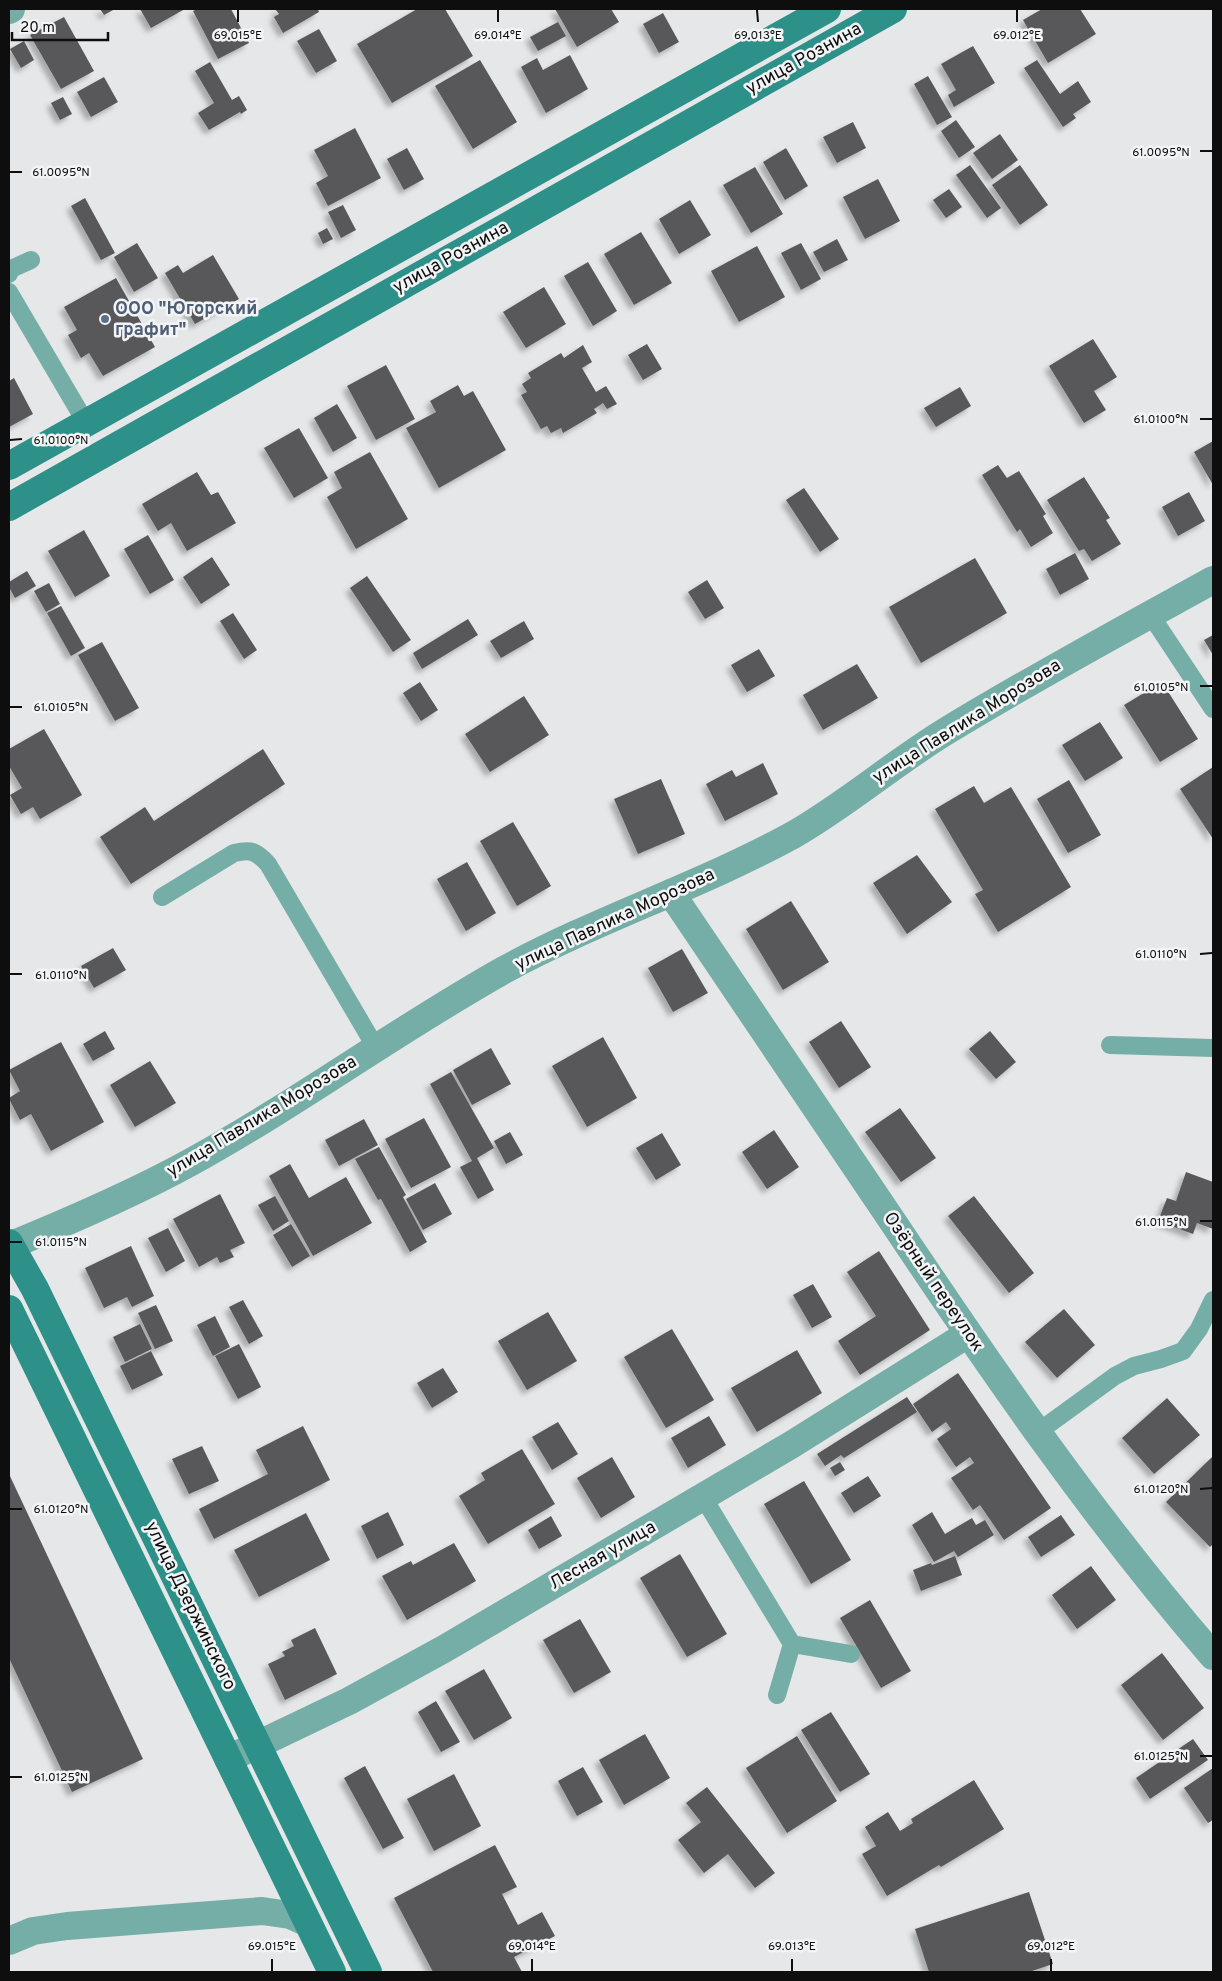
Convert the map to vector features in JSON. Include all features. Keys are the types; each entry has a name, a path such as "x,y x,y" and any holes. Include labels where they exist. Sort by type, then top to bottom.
{"main road":[{"name":"улица Рознина","path":"9,466 826,9"},
{"name":"улица Рознина","path":"9,507 893,9"},
{"name":"улица Дзержинского","path":"9,1245 36,1288 368,1972"},
{"name":"улица Дзержинского","path":"9,1309 332,1972"}],"street":[{"name":"улица Павлика Морозова","path":"9,1245 128,1194 191,1162 506,969 572,936 744,861 798,832 946,731 1213,580"},
{"name":"Озёрный переулок","path":"671,893 968,1334 1138,1567 1213,1656"},
{"name":"Лесная улица","path":"228,1759 348,1701 444,1649 704,1497 968,1334"},
{"path":"11,1934 67,1926 262,1911 290,1915 308,1924"}],"lane":[{"path":"9,274 11,269 31,260"},
{"path":"9,292 86,423"},
{"path":"1150,614 1213,709"},
{"path":"162,898 234,853 246,850 259,854 268,864 376,1048"},
{"path":"1110,1045 1213,1048"},
{"path":"1038,1432 1115,1376 1134,1366 1182,1351 1199,1329 1213,1300"},
{"path":"704,1497 792,1644 777,1696"},
{"path":"792,1644 851,1654"}],"building":[{"path":"100,9 115,9 104,15"},
{"path":"140,9 185,9 151,28"},
{"path":"197,9 231,9 249,43 218,59 193,11"},
{"path":"275,9 318,9 319,12 283,33 274,17 279,14"},
{"path":"417,9 445,9 473,56 392,103 357,44"},
{"path":"555,9 611,9 619,22 577,47"},
{"path":"1042,9 1080,9 1096,34 1048,63 1023,20"},
{"path":"663,13 679,42 659,53 643,24"},
{"path":"64,17 94,71 61,89 30,35"},
{"path":"558,22 566,36 538,51 530,37"},
{"path":"319,29 337,61 316,73 297,41"},
{"path":"24,41 34,60 21,68 10,49"},
{"path":"973,46 995,83 954,107 948,95 956,90 941,64"},
{"path":"570,55 588,89 546,113 521,67 537,58 543,70"},
{"path":"480,60 517,122 473,149 435,86"},
{"path":"1037,60 1060,94 1078,81 1091,102 1073,114 1076,118 1063,127 1024,68"},
{"path":"210,62 232,100 239,96 247,110 209,130 198,113 214,103 195,71"},
{"path":"928,76 952,117 937,125 914,84"},
{"path":"104,77 118,102 91,117 77,92"},
{"path":"63,97 72,114 60,120 51,103"},
{"path":"956,120 975,147 959,158 941,131"},
{"path":"853,122 866,148 837,163 823,137"},
{"path":"355,128 381,178 328,206 316,183 328,176 314,150"},
{"path":"1000,134 1018,160 992,179 973,153"},
{"path":"407,148 424,179 404,190 387,159"},
{"path":"786,148 808,186 785,200 763,162"},
{"path":"970,165 1001,208 987,218 956,175"},
{"path":"1020,165 1048,205 1020,225 992,185"},
{"path":"755,167 783,214 751,233 723,185"},
{"path":"878,179 900,221 865,239 843,197"},
{"path":"949,189 962,207 946,218 933,200"},
{"path":"85,198 115,253 101,260 71,206"},
{"path":"690,200 711,235 679,254 659,219"},
{"path":"343,205 356,230 341,238 328,212"},
{"path":"327,228 333,239 323,244 318,233"},
{"path":"641,232 672,283 634,305 604,254"},
{"path":"837,239 848,260 824,272 813,252"},
{"path":"137,243 158,278 134,292 114,257"},
{"path":"801,243 821,279 801,290 781,253"},
{"path":"757,246 785,297 739,322 711,271"},
{"path":"213,255 239,299 195,324 165,273 178,265 183,273"},
{"path":"588,262 617,311 593,326 564,276"},
{"name":"ООО \"Югорский графит\"","path":"116,278 155,347 103,376 89,353 81,358 68,335 77,330 64,307"},
{"path":"544,287 566,324 526,348 503,312"},
{"path":"1093,339 1117,377 1094,391 1106,410 1084,423 1049,366"},
{"path":"647,344 662,369 643,380 628,355"},
{"path":"583,345 592,362 582,368 596,392 606,386 617,404 607,409 603,403 594,409 597,413 563,433 561,428 551,433 547,426 541,429 521,395 527,392 522,384 531,378 528,373 561,353 564,358"},
{"path":"386,365 415,419 376,440 347,386"},
{"path":"14,378 33,414 9,427 9,381"},
{"path":"458,385 464,396 473,391 506,450 439,488 406,428 436,412 430,401"},
{"path":"960,387 971,406 936,427 924,408"},
{"path":"337,404 357,438 333,452 314,418"},
{"path":"299,428 328,478 294,498 264,448"},
{"path":"1213,441 1213,485 1194,452"},
{"path":"370,452 408,519 356,549 327,497 342,488 334,472"},
{"path":"998,465 1007,478 1019,471 1046,514 1043,516 1053,533 1031,547 1020,529 1017,532 982,475"},
{"path":"197,472 211,495 218,492 236,523 187,551 171,523 158,531 142,504"},
{"path":"1084,477 1110,518 1106,520 1121,544 1092,561 1084,549 1079,551 1047,500"},
{"path":"804,488 839,539 820,552 786,500"},
{"path":"1189,492 1205,521 1178,536 1162,507"},
{"path":"84,530 110,576 75,597 48,551"},
{"path":"148,535 174,580 150,594 124,549"},
{"path":"1075,553 1089,579 1060,595 1046,569"},
{"path":"212,557 230,585 201,604 183,577"},
{"path":"975,558 1007,613 921,663 889,607"},
{"path":"27,571 36,586 15,598 9,587 9,582"},
{"path":"367,576 411,640 393,652 350,588"},
{"path":"707,580 724,608 705,619 688,592"},
{"path":"49,583 60,604 46,612 34,591"},
{"path":"61,606 85,648 71,656 47,613"},
{"path":"233,613 257,650 244,659 220,621"},
{"path":"468,619 478,635 422,669 413,653"},
{"path":"524,621 534,639 501,658 490,641"},
{"path":"1213,635 1213,655 1204,640"},
{"path":"102,642 139,708 115,721 78,655"},
{"path":"759,649 775,676 747,692 731,665"},
{"path":"857,664 878,698 823,730 803,695"},
{"path":"420,682 438,710 421,721 403,693"},
{"path":"1162,682 1198,739 1160,762 1124,705"},
{"path":"524,696 549,735 490,772 465,734"},
{"path":"1100,722 1123,758 1085,781 1062,745"},
{"path":"44,729 82,795 40,819 33,807 21,814 10,795 22,788 9,766 9,749"},
{"path":"263,749 285,784 131,884 100,837 145,807 154,821"},
{"path":"763,763 778,794 725,821 706,784 732,770 736,777"},
{"path":"1213,767 1213,839 1180,789"},
{"path":"661,779 685,834 638,854 614,799"},
{"path":"1069,780 1101,835 1068,853 1037,799"},
{"path":"974,786 984,803 1011,787 1071,887 998,932 975,894 983,890 935,809"},
{"path":"513,822 551,886 517,906 480,841"},
{"path":"917,855 952,902 907,934 873,883"},
{"path":"467,862 496,913 466,931 437,879"},
{"path":"791,901 829,962 783,990 746,929"},
{"path":"113,948 126,970 94,988 81,966"},
{"path":"682,949 708,993 673,1012 648,968"},
{"path":"841,1021 871,1067 839,1088 809,1042"},
{"path":"105,1031 115,1049 93,1061 83,1044"},
{"path":"990,1031 1016,1062 996,1079 969,1049"},
{"path":"603,1037 637,1098 587,1127 552,1066"},
{"path":"61,1042 104,1122 51,1151 31,1114 20,1120 9,1099 20,1091 9,1070"},
{"path":"491,1048 511,1084 472,1105 453,1070"},
{"path":"150,1061 176,1103 135,1127 110,1085"},
{"path":"451,1072 494,1148 477,1158 494,1190 478,1199 460,1167 472,1161 430,1084"},
{"path":"900,1108 936,1158 901,1182 865,1132"},
{"path":"424,1118 451,1167 411,1188 385,1139"},
{"path":"364,1119 378,1145 339,1166 325,1140"},
{"path":"774,1130 799,1167 767,1189 742,1152"},
{"path":"510,1132 523,1155 506,1164 494,1141"},
{"path":"662,1133 681,1165 656,1180 636,1148"},
{"path":"379,1147 406,1195 403,1197 427,1242 410,1252 381,1199 378,1200 355,1159"},
{"path":"290,1164 309,1198 346,1177 372,1223 313,1256 269,1176"},
{"path":"1186,1172 1213,1182 1213,1229 1197,1223 1193,1234 1158,1221 1167,1198 1176,1201"},
{"path":"435,1183 452,1214 423,1230 406,1199"},
{"path":"220,1194 245,1243 230,1250 234,1257 220,1263 217,1257 199,1267 173,1219"},
{"path":"275,1196 289,1221 273,1231 258,1205"},
{"path":"974,1196 1034,1273 1009,1293 948,1216"},
{"path":"291,1224 310,1256 292,1267 273,1235"},
{"path":"168,1228 185,1261 166,1272 148,1238"},
{"path":"131,1246 154,1296 132,1307 127,1297 104,1308 85,1268"},
{"path":"879,1251 930,1330 860,1375 838,1341 876,1316 847,1272"},
{"path":"813,1284 832,1317 812,1328 793,1295"},
{"path":"243,1300 263,1336 249,1344 229,1307"},
{"path":"156,1305 173,1341 155,1349 138,1313"},
{"path":"1064,1309 1095,1345 1057,1378 1025,1342"},
{"path":"548,1312 577,1361 527,1390 498,1341"},
{"path":"215,1316 230,1347 213,1356 197,1325"},
{"path":"140,1324 152,1349 125,1362 113,1337"},
{"path":"672,1329 714,1400 666,1428 624,1357"},
{"path":"239,1344 261,1387 238,1399 215,1356"},
{"path":"797,1350 822,1393 757,1432 731,1388"},
{"path":"151,1351 163,1375 132,1390 120,1366"},
{"path":"443,1368 458,1392 432,1408 417,1383"},
{"path":"958,1373 1051,1508 1004,1540 980,1505 973,1510 951,1478 974,1463 970,1457 956,1467 937,1439 951,1429 946,1422 932,1432 913,1404"},
{"path":"907,1397 917,1412 844,1458 841,1455 825,1466 817,1454"},
{"path":"1167,1398 1200,1435 1154,1474 1122,1438"},
{"path":"709,1416 726,1445 688,1468 671,1438"},
{"path":"558,1422 578,1454 552,1470 532,1437"},
{"path":"303,1426 330,1480 214,1539 199,1509 268,1474 256,1450"},
{"path":"202,1446 219,1481 189,1494 172,1459"},
{"path":"522,1449 555,1504 488,1544 459,1496 485,1480 481,1473"},
{"path":"1213,1456 1213,1544 1210,1547 1166,1502"},
{"path":"612,1457 635,1497 601,1518 577,1478"},
{"path":"840,1462 845,1470 835,1476 830,1468"},
{"path":"9,1474 143,1759 72,1792 9,1658"},
{"path":"868,1476 881,1496 854,1513 841,1493"},
{"path":"804,1481 851,1560 811,1584 764,1504"},
{"path":"388,1512 404,1545 377,1559 361,1526"},
{"path":"932,1512 945,1534 972,1518 976,1525 985,1520 994,1535 958,1557 954,1551 934,1562 912,1525"},
{"path":"306,1513 330,1560 259,1597 234,1550"},
{"path":"1061,1515 1075,1535 1041,1557 1028,1537"},
{"path":"551,1516 562,1536 539,1549 528,1530"},
{"path":"454,1543 476,1581 407,1620 382,1576 411,1561 413,1565"},
{"path":"680,1554 727,1634 687,1657 640,1578"},
{"path":"955,1556 962,1575 921,1591 913,1570"},
{"path":"1091,1566 1116,1600 1077,1629 1052,1595"},
{"path":"870,1600 911,1671 881,1688 840,1618"},
{"path":"580,1619 611,1672 574,1693 543,1640"},
{"path":"315,1628 337,1674 285,1700 268,1664 285,1656 282,1652 294,1646 291,1640"},
{"path":"1162,1653 1204,1708 1163,1740 1121,1685"},
{"path":"484,1669 512,1718 474,1740 445,1691"},
{"path":"436,1701 460,1742 441,1752 418,1712"},
{"path":"831,1712 870,1774 840,1792 801,1730"},
{"path":"645,1734 670,1778 624,1805 599,1760"},
{"path":"797,1736 837,1801 787,1833 746,1768"},
{"path":"1193,1739 1208,1760 1150,1799 1136,1778"},
{"path":"365,1766 404,1838 383,1849 344,1778"},
{"path":"583,1767 603,1802 577,1816 558,1781"},
{"path":"1213,1768 1213,1820 1208,1823 1184,1788"},
{"path":"454,1774 481,1826 434,1851 407,1799"},
{"path":"974,1780 1004,1829 941,1867 939,1865 887,1896 862,1854 876,1846 865,1827 888,1812 900,1831 913,1823 911,1819"},
{"path":"707,1787 775,1873 755,1888 728,1854 704,1873 678,1840 701,1822 686,1803"},
{"path":"495,1845 517,1887 502,1894 518,1925 542,1912 555,1936 514,1957 522,1972 433,1972 394,1898"},
{"path":"1029,1892 1053,1964 1029,1972 929,1972 915,1929"}],"place":[{"name":"ООО \"Югорский графит\"","path":"105,319"}]}
